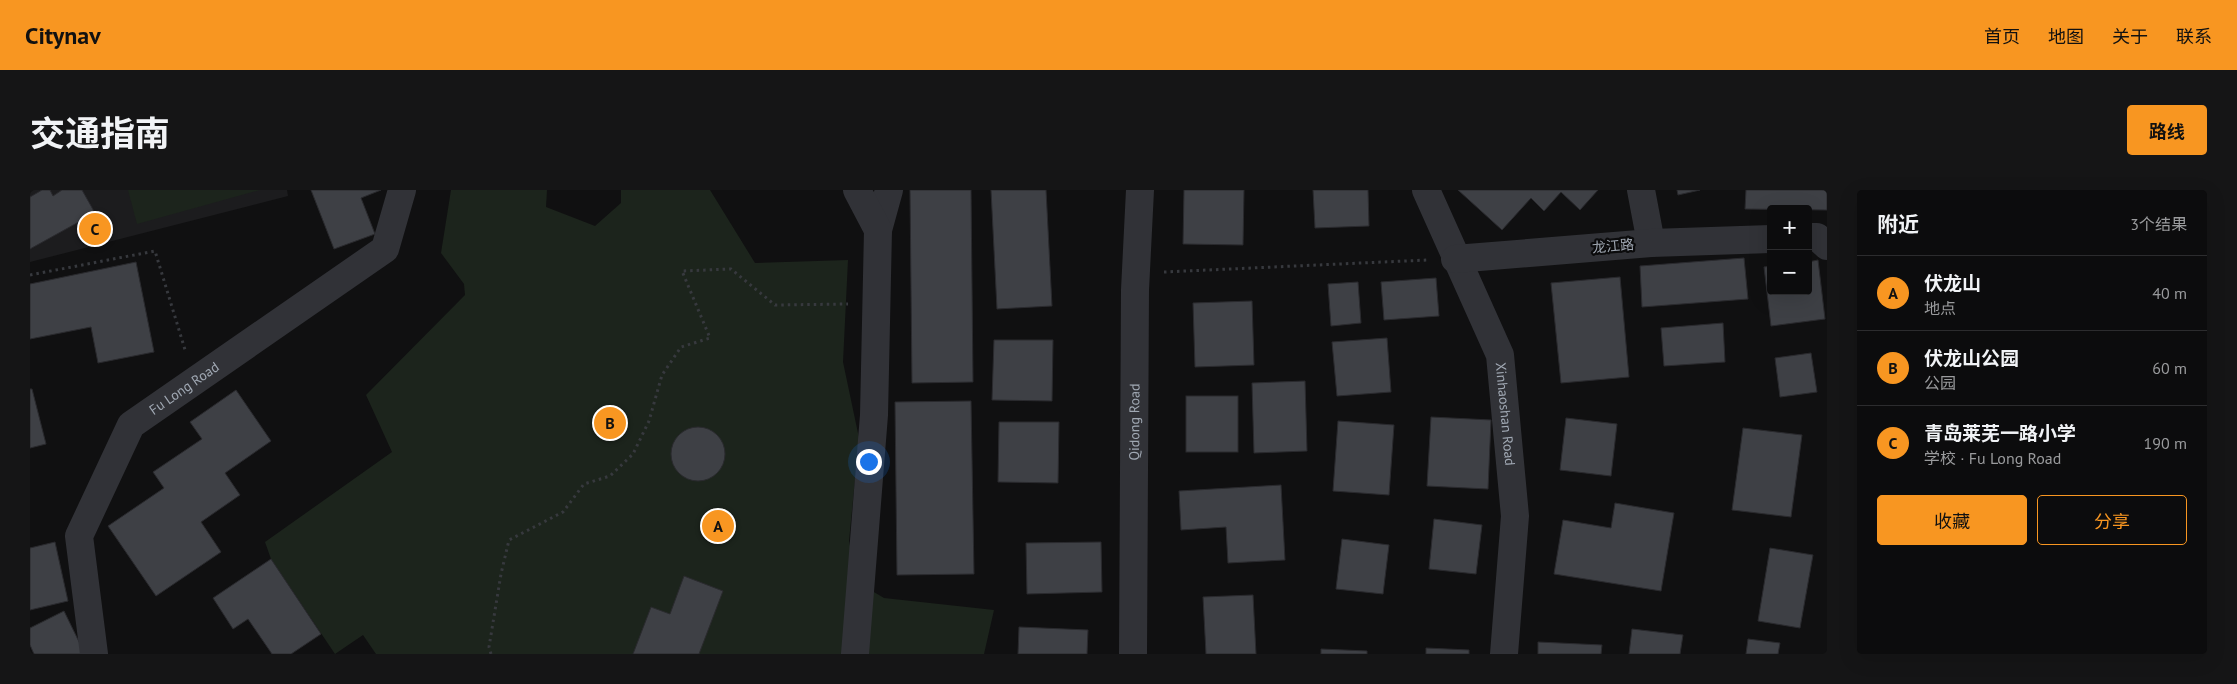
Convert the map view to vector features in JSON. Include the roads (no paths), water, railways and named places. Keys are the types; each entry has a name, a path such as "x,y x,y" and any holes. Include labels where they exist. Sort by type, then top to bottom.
{"street":[{"name":"Fu Long Road","path":"94,654 79,536 131,425 385,248 402,190"},
{"path":"857,190 878,230"},
{"path":"855,654 874,414 878,230 889,190"},
{"name":"Qidong Road","path":"1133,654 1136,273 1140,190"},
{"name":"Xinhaoshan Road","path":"1426,190 1455,259 1500,354 1515,516 1504,654"},
{"path":"1641,190 1651,243"},
{"path":"1812,237 1817,237 1827,246"},
{"name":"龙江路","path":"1455,259 1651,243 1767,239"}],"place":[{"name":"青岛莱芜一路小学","path":"95,229"},
{"name":"伏龙山公园","path":"610,423"},
{"name":"伏龙山","path":"718,526"}]}
